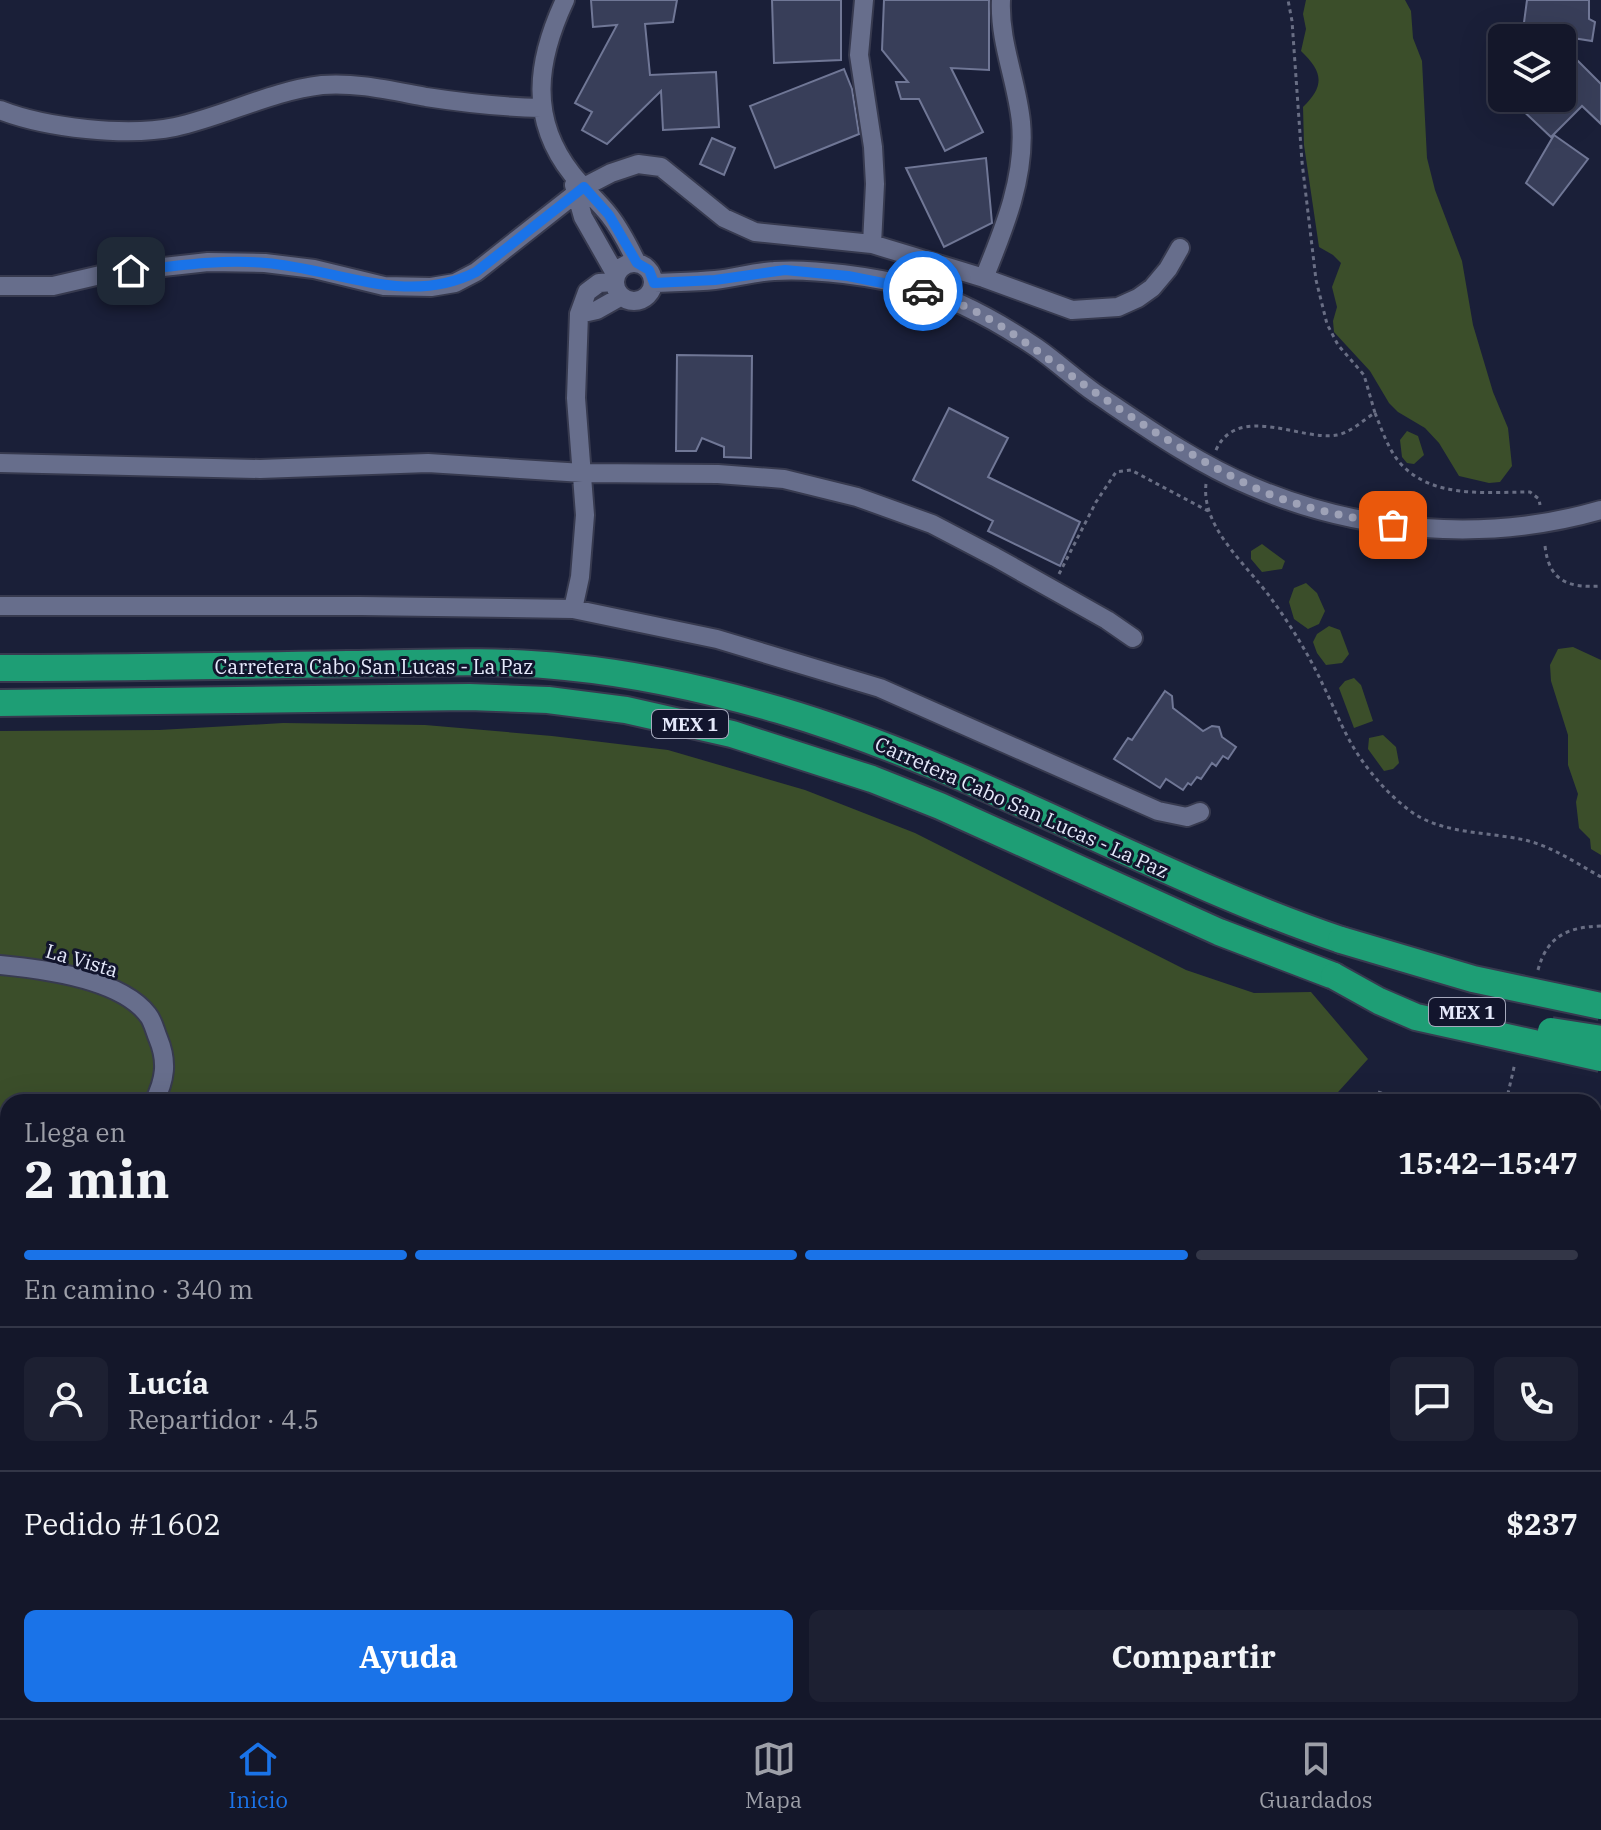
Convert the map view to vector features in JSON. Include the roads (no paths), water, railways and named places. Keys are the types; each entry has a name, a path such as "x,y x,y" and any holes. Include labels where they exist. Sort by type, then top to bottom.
{"highway":[{"name":"Carretera Cabo San Lucas - La Paz","path":"0,668 462,662 566,667 666,683 778,710 870,741 961,777 1246,905 1341,940 1447,972 1601,1006"},
{"name":"Carretera Cabo San Lucas - La Paz","path":"0,703 469,697 582,703 659,717 801,755 906,792 1219,932 1334,976 1463,1011 1601,1039"},
{"path":"1334,976 1416,1017 1601,1058"},
{"path":"1536,994 1601,995"}],"street":[{"path":"565,0 552,29 542,66 541,108 549,133 577,185 593,239 617,285 626,300 641,299 652,291 654,283 649,270 637,263 609,215 577,185"},
{"path":"864,0 859,55 873,147 872,244"},
{"path":"984,278 1001,237 1021,159 1021,122 1002,33 1001,0"},
{"path":"0,110 70,127 122,130 173,127 280,93 325,85 369,88 487,106 541,108"},
{"path":"0,286 53,286 109,273 208,262 265,263 314,269 384,286 431,287 455,283 476,272 577,185 638,164 661,167 724,218 755,232 872,244 984,278 1072,310 1118,307 1152,288 1180,248"},
{"path":"617,285 629,265 637,263"},
{"path":"654,283 715,280 785,270 914,287 973,310 1036,348 1094,392 1210,465 1251,486 1326,512 1393,525 1486,529 1523,526 1601,510"},
{"path":"573,609 580,577 585,515 576,398 579,314 587,292 599,283 617,285"},
{"path":"0,463 260,469 428,463 583,473 718,474 784,479 857,497 932,524 1107,620 1133,638"},
{"path":"0,606 573,609 717,639 880,688 1158,811 1187,817 1200,812"},
{"name":"La Vista","path":"0,965 79,978 118,991 148,1015 161,1047 164,1082 158,1094"}]}
